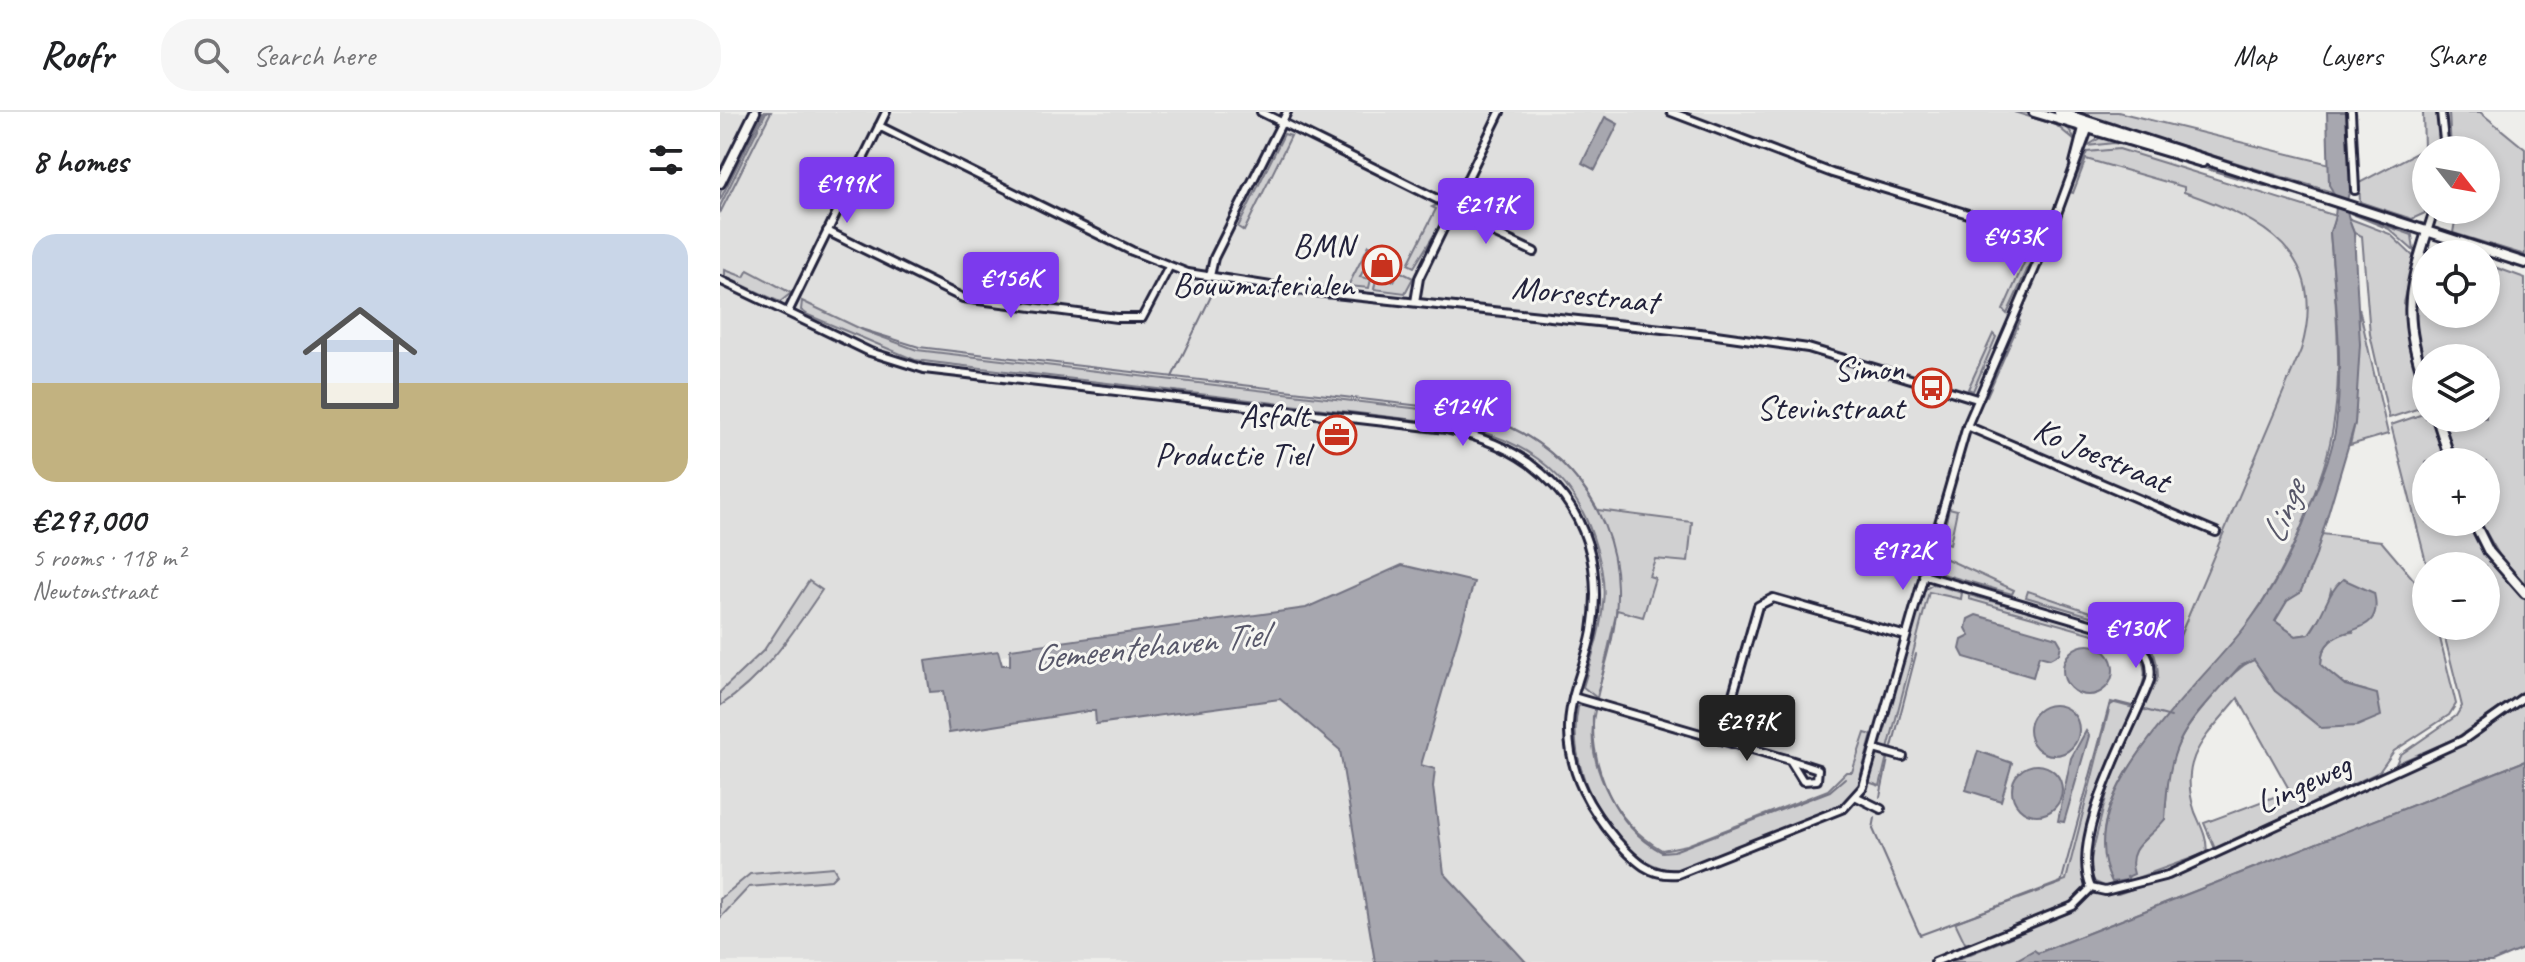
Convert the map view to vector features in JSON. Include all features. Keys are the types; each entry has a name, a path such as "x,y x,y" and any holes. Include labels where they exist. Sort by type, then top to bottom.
{"main road":[{"path":"720,183 755,112"},
{"path":"2034,112 2191,154 2206,162 2525,263"},
{"path":"2059,112 2086,126"},
{"path":"2414,344 2409,298 2427,232"},
{"path":"2481,536 2489,552 2525,593"}],"street":[{"path":"788,312 886,112"},
{"path":"1261,112 1534,252"},
{"path":"1210,276 1214,258 1287,112"},
{"path":"1415,302 1419,278 1500,112"},
{"path":"1671,112 1832,173 2048,238"},
{"path":"2351,112 2355,190"},
{"path":"2441,112 2444,136"},
{"name":"Morsestraat","path":"879,126 1169,267 1297,290 1709,334 1808,348 1977,399"},
{"path":"720,280 878,356 924,369 1446,429 1473,434 1510,450 1548,476 1566,498 1590,549 1595,608 1573,697 1569,732 1580,786 1593,812 1630,856 1653,873 1678,874 1844,808 1857,797 1874,749 1967,426 2048,238 2086,126"},
{"path":"2427,232 2430,224"},
{"path":"827,231 963,298 1117,318 1142,318 1169,267"},
{"name":"Ko Joestraat","path":"1967,426 2216,532"},
{"path":"1923,575 2117,632 2143,647 2152,670 2111,766 2096,810 2085,870 2091,888 2073,906 1935,962"},
{"path":"1720,740 1758,606 1764,600 1773,598 1906,636"},
{"name":"Lingeweg","path":"2091,888 2105,891 2168,875 2463,740 2525,696"},
{"path":"1573,697 1790,760 1818,769 1817,780 1803,781 1790,760"},
{"path":"1874,749 1903,757"},
{"path":"1857,797 1881,809"}],"shaded area":[{"path":"720,112 2022,112 2307,209 2313,324 2212,582 2174,632 2134,748 2079,871 2083,921 1977,962 1520,962 1441,881 1307,615 933,665 1099,701 1281,694 1344,749 1379,962 720,962"},
{"path":"760,112 764,112 720,200 720,193"},
{"path":"766,112 771,112 720,213 720,206"},
{"path":"2014,112 2050,117 2065,126 2074,140 2056,125"},
{"path":"2072,112 2118,112 2330,164 2329,178 2335,193"},
{"path":"2423,112 2439,112 2442,136 2424,136"},
{"path":"2449,112 2480,112 2525,149 2525,255 2500,247 2500,240 2476,240 2453,233 2454,224 2500,224 2500,136 2450,136"},
{"path":"1284,134 1291,136 1244,231 1238,227"},
{"path":"2100,138 2120,141 2318,202 2129,146 2114,143 2087,146"},
{"path":"2119,149 2336,216 2330,232 2337,325 2337,387 2335,417 2320,478 2291,551 2262,603 2233,643 2158,728 2117,790 2106,821 2104,850 2118,883 2128,880 2132,852 2165,819 2171,765 2181,739 2199,712 2242,667 2254,659 2275,691 2367,691 2345,685 2321,666 2326,646 2334,638 2353,632 2331,590 2327,606 2309,634 2296,636 2275,621 2287,601 2300,592 2322,534 2381,541 2412,578 2412,640 2440,640 2456,704 2449,715 2394,751 2379,772 2215,849 2204,823 2290,791 2238,698 2206,737 2192,762 2190,793 2205,838 2206,853 2109,888 2095,882 2088,870 2110,781 2158,677 2156,662 2148,643 2131,628 2026,597 2028,591 2179,638 2301,350 2308,317 2306,288 2298,265 2283,245 2263,229 2240,215 2184,192 2184,187 2086,159 2073,193 2070,192 2087,152"},
{"path":"2412,155 2412,219 2360,202 2359,183"},
{"path":"1437,205 1443,211 1440,225 1414,267 1408,264 1436,209 1432,207"},
{"path":"2350,213 2412,235 2412,249 2389,229"},
{"path":"2348,218 2390,234 2412,255 2403,303 2407,308 2414,344 2412,411 2389,418 2370,334 2362,236 2354,233"},
{"path":"2033,243 2039,244 2007,314 2003,310"},
{"path":"1369,245 1375,247 1360,277 1371,279 1369,288 1348,286"},
{"path":"2500,269 2525,278 2525,585 2501,558 2488,536 2500,536 2500,448 2452,448 2447,432 2500,432 2500,344 2420,344 2417,328 2500,328"},
{"path":"725,270 744,277 748,270 791,293 780,302 725,277"},
{"path":"1399,271 1413,278 1405,293 1374,289 1376,279 1394,281"},
{"path":"802,301 865,331 917,350 1480,416 1517,430 1548,451 1575,477 1598,510 1692,522 1688,562 1655,559 1649,576 1655,578 1643,617 1617,610 1597,698 1583,687 1598,635 1604,595 1602,570 1593,537 1583,512 1554,472 1514,445 1491,435 1441,423 915,360 808,315 801,310"},
{"path":"2359,308 2388,434 2350,445 2355,423"},
{"path":"2017,319 2020,321 1987,396 1983,394"},
{"path":"1993,334 1996,337 1973,391 1968,389"},
{"path":"2412,418 2412,432 2439,432 2445,448 2412,448 2412,507 2391,425"},
{"path":"1949,508 1957,510 1950,544 1942,541"},
{"path":"2419,536 2481,536 2493,552 2423,552"},
{"path":"1936,554 2014,590 2012,594 1932,571"},
{"path":"2500,562 2525,596 2525,690 2456,738 2396,764 2400,755 2456,716 2462,706 2446,640 2500,640"},
{"path":"809,581 822,590 800,622 764,668 720,706 720,692 764,650"},
{"path":"1934,584 1962,593 1961,599 1929,592 1888,749 1879,745 1924,590"},
{"path":"1969,595 2123,637 2140,651 2146,666 2144,684 2137,705 2134,705 2145,674 2142,660 2132,645 1969,599"},
{"path":"2525,701 2525,761 2038,953 2034,951 2013,962 1951,962 2069,913 2091,893 2118,894 2195,867 2462,744"},
{"path":"1587,702 1596,705 1594,747 1605,788 1629,823 1662,850 1687,845 1828,790 1846,772 1852,772 1865,733 1872,735 1861,774 1867,776 1863,790 1847,802 1680,869 1665,869 1635,853 1622,840 1591,795 1579,763 1576,744 1578,707"},
{"path":"2111,702 2134,708 2099,785 2082,862 2085,890 2062,908 1970,945 1965,943 1955,922 2066,880"},
{"path":"1876,754 1887,756 1880,786 1868,782"},
{"path":"833,867 837,874 831,880 749,887 720,918 720,899 750,874"}],"water":[{"path":"2327,112 2347,112 2351,189 2347,205 2354,233 2360,344 2355,423 2315,558 2300,593 2287,601 2275,621 2296,636 2309,634 2343,579 2374,593 2375,609 2371,620 2331,641 2324,650 2321,665 2345,685 2377,694 2381,716 2357,726 2321,728 2275,691 2254,660 2240,666 2194,719 2176,749 2165,819 2136,850 2132,864 2134,874 2127,877 2128,880 2112,882 2103,849 2108,814 2123,779 2146,744 2267,596 2298,537 2332,446 2338,401 2339,353 2330,232 2336,202 2329,185"},
{"path":"1605,117 1618,124 1595,170 1582,163"},
{"name":"Gemeentehaven Tiel","path":"1402,565 1474,582 1421,765 1435,769 1433,787 1444,873 1526,962 1375,962 1340,750 1280,699 1096,724 1095,711 1089,711 949,733 943,691 930,692 925,661 998,651 1002,665 1010,665 1010,649 1306,608"},
{"path":"1976,615 2057,638 2061,645 2059,654 2050,659 2039,656 2033,677 1964,657 1960,649 1962,640 1970,636 1966,628 1968,619"},
{"path":"2088,645 2106,652 2113,670 2106,688 2088,695 2070,688 2063,670 2070,652"},
{"path":"2054,705 2072,712 2079,730 2072,748 2054,755 2036,748 2029,730 2036,712"},
{"path":"2086,731 2089,736 2064,822 2058,821 2071,758"},
{"path":"1978,751 2012,763 2001,801 1966,790"},
{"path":"2525,761 2525,948 2492,962 2013,962 2034,950 2038,953"},
{"path":"2037,765 2055,772 2062,790 2055,808 2037,815 2019,808 2012,790 2019,772"}],"waterway":[{"path":"1172,377 1215,288"},
{"path":"861,329 919,347 1464,411 1523,433 1549,451 1590,498 1614,556 1616,614 1598,691"},
{"path":"1892,747 1916,654"},
{"path":"1875,818 1873,829 1920,935 2061,883 2109,706 2116,702 2132,706"},
{"path":"2145,710 2171,717"},
{"path":"1593,716 1596,756 1609,794 1631,827 1662,852 1674,851 1830,791 1845,778"},
{"path":"1880,797 1888,759"}],"place":[{"name":"BMN Bouwmaterialen","path":"1382,265"},
{"name":"Simon Stevinstraat","path":"1932,388"},
{"name":"Asfalt Productie Tiel","path":"1337,435"}],"water label":[{"name":"Linge","path":"2283,512"}]}
